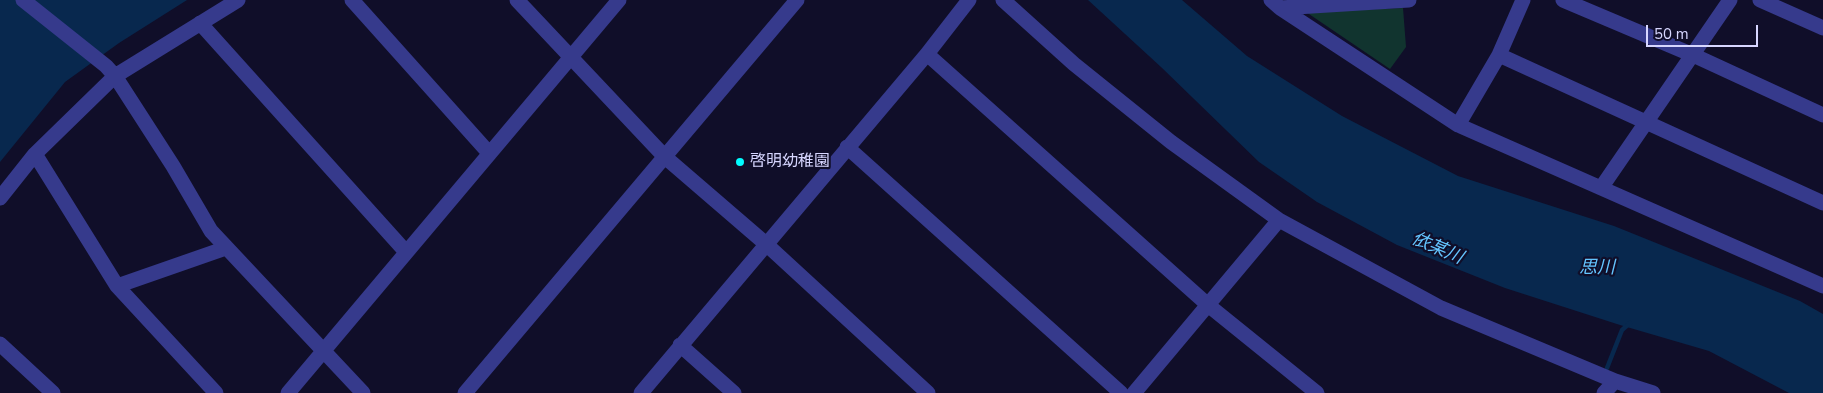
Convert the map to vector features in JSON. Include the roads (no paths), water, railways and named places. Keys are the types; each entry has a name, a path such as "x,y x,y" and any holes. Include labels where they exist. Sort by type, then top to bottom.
{"street":[{"path":"23,0 110,71 173,166 211,231 363,393"},
{"path":"0,198 35,154 110,71 200,23 238,0"},
{"path":"352,0 489,153"},
{"path":"517,0 665,157 766,244 928,393"},
{"path":"288,393 619,0"},
{"path":"465,393 797,0"},
{"path":"640,393 927,54 969,0"},
{"path":"1003,0 1074,64 1171,142 1279,220 1441,308 1614,381 1653,393"},
{"path":"1276,4 1409,0"},
{"path":"1458,125 1498,56 1522,0"},
{"path":"1563,0 1693,55 1823,115"},
{"path":"1601,188 1730,0"},
{"path":"1760,0 1823,28"},
{"path":"1276,4 1458,125 1823,286"},
{"path":"200,23 406,252"},
{"path":"927,54 1208,305 1317,393"},
{"path":"1498,56 1823,203"},
{"path":"847,147 1121,393"},
{"path":"35,154 117,286 216,393"},
{"path":"1134,393 1279,220"},
{"path":"117,286 226,248"},
{"path":"0,344 48,391"},
{"path":"680,345 734,393"},
{"path":"1604,393 1614,381"}],"water":[{"path":"0,0 187,0 119,43 65,82 0,162"},
{"name":"思川","path":"1088,0 1182,0 1247,56 1342,116 1458,176 1614,226 1800,301 1823,314 1823,393 1789,393 1709,351 1505,288 1397,245 1317,202 1259,162 1161,67"}],"waterway":[{"path":"1607,368 1622,330 1630,323"}],"place":[{"name":"啓明幼稚園","path":"740,162"}],"water label":[{"name":"依某川","path":"1437,249"}]}
